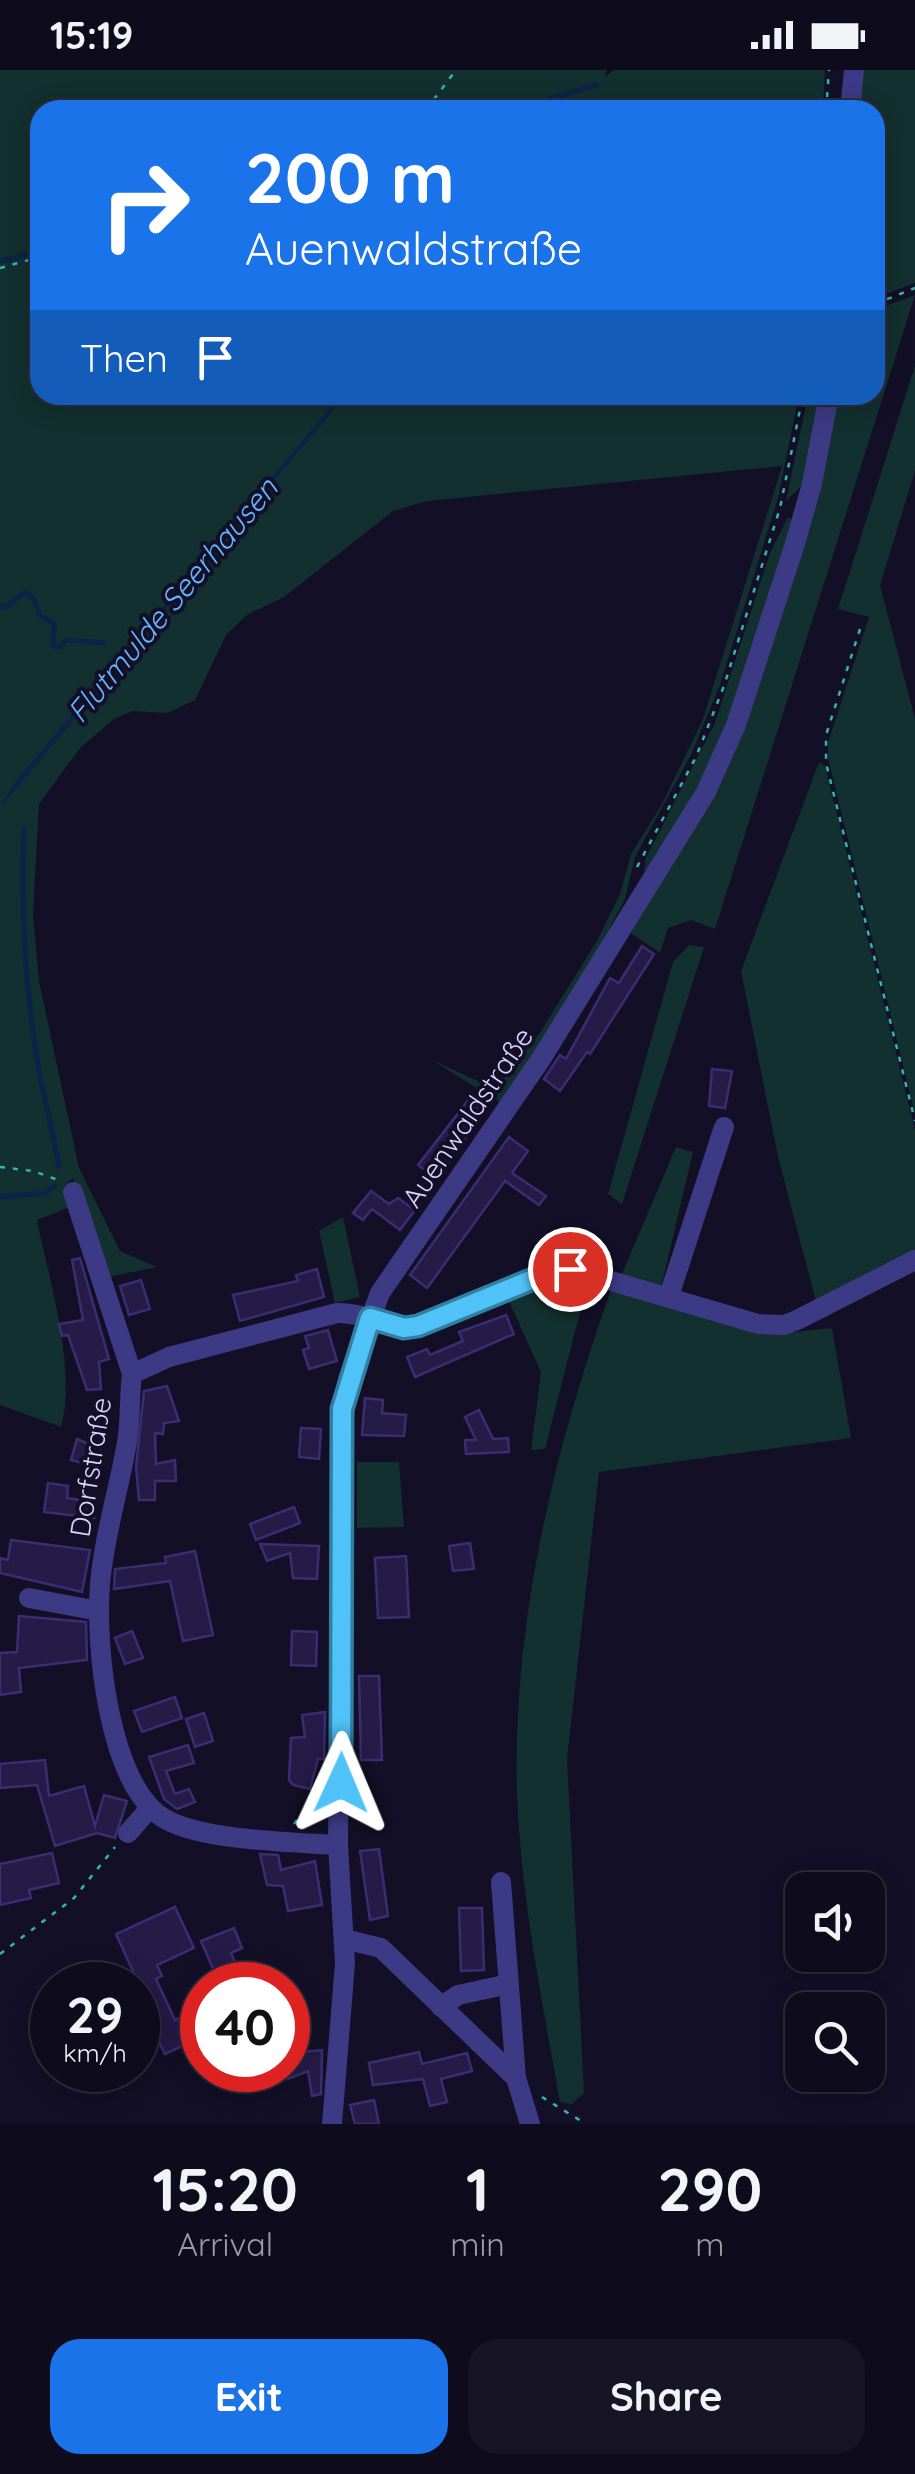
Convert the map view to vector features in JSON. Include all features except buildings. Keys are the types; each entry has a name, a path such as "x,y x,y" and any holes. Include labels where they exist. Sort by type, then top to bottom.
{"street":[{"path":"851,100 854,70"},
{"name":"Auenwaldstraße","path":"332,2124 344,1940 338,1845 342,1409 380,1292 612,948 706,792 736,725 812,484 827,405"},
{"path":"670,1296 724,1127"},
{"path":"74,1192 132,1374"},
{"path":"370,1318 404,1328 418,1326 538,1277 570,1269 758,1324 784,1325 915,1260"},
{"name":"Dorfstraße","path":"150,1808 135,1784 114,1728 99,1612 104,1553 127,1442 132,1374 169,1358 337,1313 370,1318"},
{"path":"29,1598 99,1612"},
{"path":"128,1833 150,1808 198,1831 338,1845"},
{"path":"501,1882 516,2078 530,2124"},
{"path":"344,1940 381,1948 516,2078"},
{"path":"441,2007 458,1995 509,1984"}],"path":[{"path":"434,100 456,70"},
{"path":"827,100 829,70"},
{"path":"0,268 30,260"},
{"path":"885,300 915,288"},
{"path":"635,873 696,757 724,686 780,508 801,405"},
{"path":"860,629 826,735 826,764 915,1120"},
{"path":"0,1167 54,1178 74,1192"},
{"path":"270,1838 306,1814 322,1787"},
{"path":"0,1954 74,1898 128,1833"},
{"path":"516,2078 586,2124"}],"green space":[{"path":"0,70 607,70 604,78 614,70 825,70 824,100 30,100 30,405 333,405 17,784 338,405 797,405 778,498 720,685 691,755 635,857 625,899 603,941 605,947 501,1103 430,1059 482,1083 501,1079 539,1034 597,941 620,894 631,854 662,804 703,719 782,466 427,501 393,511 284,597 247,615 226,635 195,700 168,713 132,711 114,719 80,748 39,804 33,914 39,981 79,1168 120,1251 157,1267 108,1277 73,1178 63,1187 73,1206 37,1220 64,1351 65,1404 61,1427 0,1405"},
{"path":"861,70 915,70 915,283 885,294 885,100 859,100"},
{"path":"915,295 885,390 885,306"},
{"path":"915,366 915,471 880,585 915,719 915,1114 828,758 828,743 869,617 838,609"},
{"path":"806,405 820,405 806,482 786,501"},
{"path":"832,405 880,405 715,929 691,920 668,928 660,953 631,933 711,795"},
{"path":"788,517 795,521 719,750 643,880 646,858 715,723 770,553"},
{"path":"819,762 825,766 915,1130 915,1255 817,1305 778,1157 741,971"},
{"path":"689,945 704,947 622,1204 608,1194 673,962"},
{"path":"676,1147 693,1152 661,1288 621,1276"},
{"path":"343,1217 360,1297 335,1303 319,1231"},
{"path":"541,1289 586,1289 545,1449 531,1450 541,1372 508,1299"},
{"path":"611,1290 776,1334 832,1328 851,1438 599,1472 567,1759 584,2093 572,2104 560,2102 533,1949 519,1833 517,1730 541,1538 572,1412"},
{"path":"357,1462 399,1462 404,1527 357,1528"}],"water":[{"name":"Flutmulde Seerhausen","path":"333,405 338,405 0,808 15,782"}],"waterway":[{"path":"546,100 596,85"},
{"path":"0,261 30,254"},
{"name":"Flutmulde Seerhausen","path":"0,606 7,607 25,592 34,599 40,616 54,623 53,646 60,647 66,640 104,643"},
{"path":"24,829 24,922 31,1015 59,1167"},
{"path":"0,1197 45,1193 55,1186"}],"route":[{"path":"341,1783 342,1409 348,1379 370,1318 404,1328 418,1326 550,1272 570,1269"}]}
